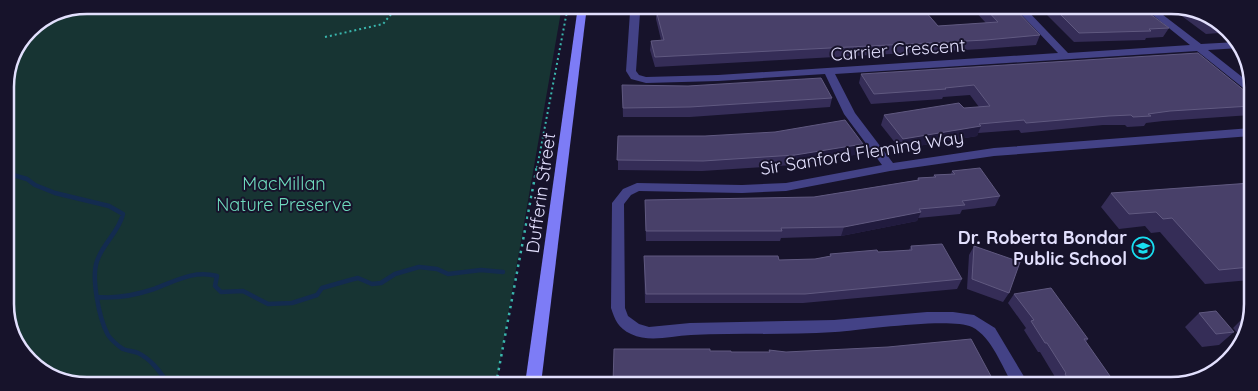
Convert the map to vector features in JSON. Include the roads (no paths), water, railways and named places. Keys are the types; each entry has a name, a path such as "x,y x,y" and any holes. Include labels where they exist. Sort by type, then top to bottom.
{"main road":[{"name":"Dufferin Street","path":"534,377 582,14"}],"street":[{"name":"Carrier Crescent","path":"635,14 631,71 635,77 646,80 828,71 1231,45"},
{"path":"1025,14 1065,55"},
{"path":"1157,14 1244,83"},
{"path":"828,71 850,114 890,167"},
{"name":"Sir Sanford Fleming Way","path":"1016,377 990,332 974,321 953,318 928,318 834,326 649,333 635,330 622,320 618,308 618,203 627,192 636,187 742,189 786,187 890,167 994,152 1244,133"}],"waterway":[{"path":"14,175 27,179 35,185 55,193 109,206 123,214 97,261 95,268 97,297"},
{"path":"97,297 133,295 185,277 200,274 217,276 215,286 221,292 243,291 268,304 292,303 317,295 322,288 350,280 358,278 372,284 381,283 395,274 419,267 437,269 448,274 481,270 503,272"},
{"path":"97,297 107,333 114,342 123,349 143,356 155,366 163,377"}],"place":[{"name":"Dr. Roberta Bondar Public School","path":"1143,248"}],"park label":[{"name":"MacMillan Nature Preserve","path":"284,194"}]}
